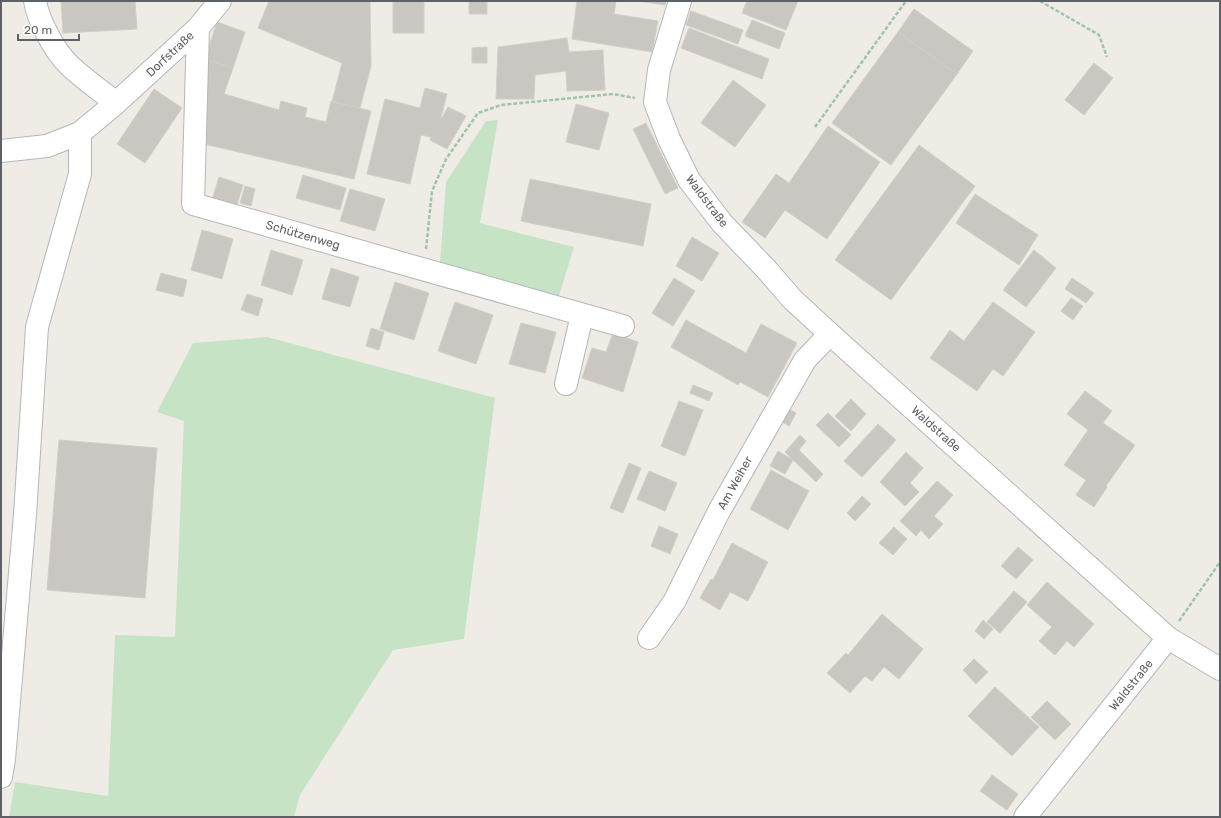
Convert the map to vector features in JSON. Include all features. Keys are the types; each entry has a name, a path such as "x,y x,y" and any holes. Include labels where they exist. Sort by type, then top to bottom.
{"street":[{"path":"36,1 36,8 48,37 67,63 116,103"},
{"name":"Dorfstraße","path":"1,151 47,146 80,134 198,28 220,1"},
{"name":"Waldstraße","path":"680,1 659,70 656,102 669,139 689,180 727,229 767,270 792,299 1168,638 1025,817"},
{"name":"Schützenweg","path":"198,28 193,204 623,326"},
{"path":"1,777 4,760 25,515 37,327 80,174 80,134"},
{"path":"566,384 582,315"},
{"name":"Am Weiher","path":"649,638 674,602 718,513 805,360 830,334"},
{"path":"1168,638 1220,669"}],"path":[{"path":"815,127 906,1"},
{"path":"1040,1 1100,35 1107,57"},
{"path":"424,270 432,191 446,159 478,113 501,105 613,94 656,102"},
{"path":"1168,638 1220,562"}],"green space":[{"path":"498,120 480,223 574,247 558,299 440,263 446,182 486,121"},
{"path":"267,337 495,398 464,639 393,650 300,795 294,817 9,817 15,782 108,796 115,635 175,637 184,421 157,412 193,343"}],"building":[{"path":"61,1 135,1 137,29 63,33"},
{"path":"269,1 370,1 371,66 360,108 332,102 342,63 258,28"},
{"path":"393,1 424,1 424,33 393,33"},
{"path":"469,1 487,1 487,14 469,14"},
{"path":"577,1 616,1 614,14 658,21 652,52 572,39"},
{"path":"638,1 666,1 665,5"},
{"path":"747,1 798,1 786,30 742,13"},
{"path":"914,9 973,51 957,74 898,32"},
{"path":"691,11 743,30 738,44 686,25"},
{"path":"752,20 785,33 779,49 745,36"},
{"path":"217,22 245,32 233,68 205,59"},
{"path":"689,28 769,59 762,79 681,48"},
{"path":"898,32 957,74 891,165 832,123"},
{"path":"567,38 569,52 603,50 605,90 567,91 566,71 535,75 534,99 496,99 498,47"},
{"path":"487,47 487,63 472,63 472,48"},
{"path":"205,59 233,68 224,94 279,110 281,101 307,108 305,117 326,122 331,101 371,111 354,179 200,143"},
{"path":"1094,63 1113,78 1084,115 1065,100"},
{"path":"733,80 766,105 735,147 701,123"},
{"path":"425,88 447,94 440,121 448,107 466,116 447,149 430,140 431,137 421,135 410,184 367,174 385,99 420,108"},
{"path":"154,89 182,108 145,163 117,144"},
{"path":"576,104 609,113 599,150 566,142"},
{"path":"646,123 678,188 665,194 633,129"},
{"path":"828,126 880,162 827,239 785,210 765,238 742,222 776,174 789,183"},
{"path":"919,145 975,186 891,300 835,260"},
{"path":"303,175 346,188 340,210 296,198"},
{"path":"219,177 243,185 236,208 212,200"},
{"path":"530,179 651,204 643,246 521,221"},
{"path":"245,186 255,189 251,206 240,203"},
{"path":"350,189 385,199 375,231 340,221"},
{"path":"975,194 1038,235 1019,265 956,223"},
{"path":"202,230 233,239 222,279 191,270"},
{"path":"692,237 719,253 702,281 676,266"},
{"path":"271,250 303,260 292,295 261,285"},
{"path":"1034,250 1056,268 1026,307 1003,290"},
{"path":"331,268 359,277 350,307 322,299"},
{"path":"161,273 187,280 183,297 156,290"},
{"path":"674,278 695,291 673,326 652,313"},
{"path":"1072,278 1094,293 1086,303 1065,289"},
{"path":"395,282 429,293 414,340 380,329"},
{"path":"247,294 263,299 258,316 241,310"},
{"path":"1071,298 1083,306 1073,320 1061,311"},
{"path":"455,302 493,315 476,364 438,351"},
{"path":"993,302 1035,332 1003,376 993,369 977,391 930,358 950,330 964,341"},
{"path":"686,320 746,353 761,324 797,343 768,397 740,382 738,385 671,347"},
{"path":"521,323 556,332 545,373 509,364"},
{"path":"371,328 384,332 379,350 366,346"},
{"path":"613,333 638,342 623,392 582,378 592,348 606,352"},
{"path":"693,385 713,393 709,401 690,393"},
{"path":"1085,391 1112,411 1103,423 1135,445 1106,486 1107,487 1094,507 1076,495 1086,480 1064,465 1088,430 1067,414"},
{"path":"851,399 866,414 851,431 835,416"},
{"path":"679,401 703,410 685,456 661,446"},
{"path":"789,409 796,413 789,426 781,421"},
{"path":"828,413 851,435 839,447 816,425"},
{"path":"878,424 896,440 862,477 844,461"},
{"path":"800,435 806,441 799,450 823,474 816,482 785,452"},
{"path":"59,440 157,448 145,598 47,590"},
{"path":"778,451 793,460 785,474 770,466"},
{"path":"906,452 923,468 910,483 919,492 905,506 880,482"},
{"path":"629,463 641,468 623,513 610,508"},
{"path":"771,470 809,491 788,530 750,509"},
{"path":"649,471 677,483 665,511 637,499"},
{"path":"937,481 953,495 934,516 943,524 929,539 921,530 916,536 900,521"},
{"path":"862,496 871,504 855,521 847,513"},
{"path":"659,526 678,534 670,554 651,546"},
{"path":"894,527 907,539 893,555 879,543"},
{"path":"732,543 768,562 748,601 730,592 720,610 700,598 711,579 713,580"},
{"path":"1018,547 1033,560 1016,579 1001,566"},
{"path":"1047,582 1094,624 1074,647 1067,641 1055,655 1039,641 1052,627 1027,605"},
{"path":"1014,591 1027,602 1000,633 987,622"},
{"path":"882,614 923,649 899,679 884,667 872,681 865,676 850,693 827,673 846,653 848,655"},
{"path":"983,620 993,629 984,639 975,631"},
{"path":"974,659 988,672 976,684 963,670"},
{"path":"995,687 1039,727 1012,756 968,716"},
{"path":"1047,701 1071,724 1055,740 1031,717"},
{"path":"992,775 1018,794 1007,810 980,791"}]}
